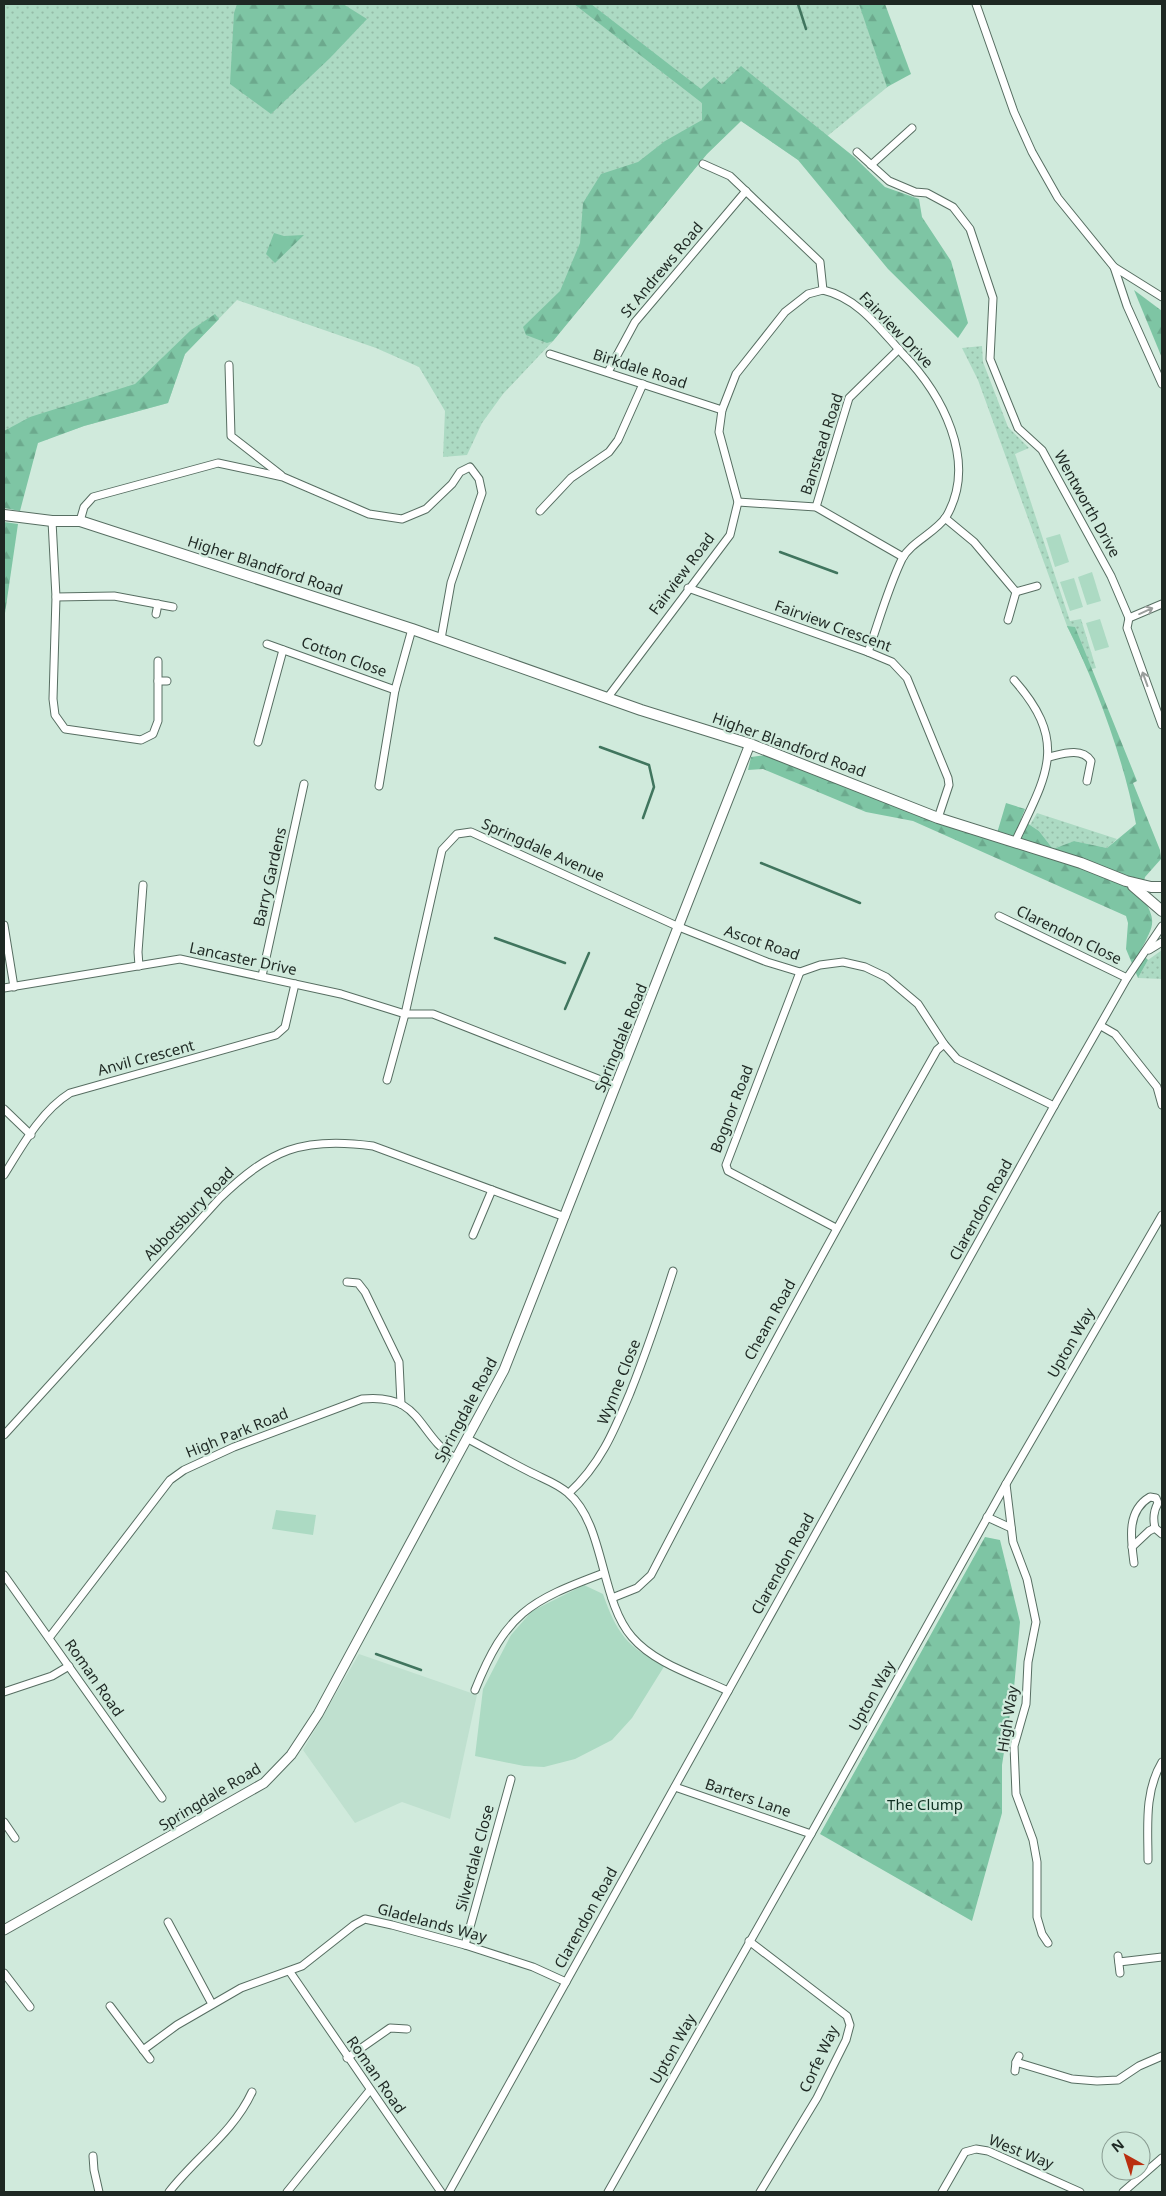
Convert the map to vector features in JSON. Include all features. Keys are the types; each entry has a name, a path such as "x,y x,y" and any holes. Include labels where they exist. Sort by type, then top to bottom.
{"main road":[{"name":"Higher Blandford Road","path":"4,515 52,521 80,522 412,630 608,696 641,710 750,744 938,818 1081,863 1126,881 1151,887 1162,887"},
{"name":"Higher Blandford Road","path":"1126,881 1141,891 1162,911"}],"street":[{"path":"976,4 1014,112 1032,152 1058,198 1114,267 1162,298"},
{"path":"871,165 912,128"},
{"name":"Wentworth Drive","path":"857,152 889,182 915,192 927,193 953,207 970,228 993,298 990,359 1013,419 1025,437 1042,450 1111,576 1129,618 1127,628 1162,725"},
{"path":"703,164 730,176 820,262 823,290"},
{"name":"St Andrews Road","path":"608,372 636,322 746,192"},
{"path":"1114,267 1127,306 1162,384"},
{"name":"Fairview Drive","path":"823,290 840,294 858,306 899,349 934,391 956,444 959,463 956,488 945,518 903,557 868,652"},
{"name":"Fairview Road","path":"608,696 730,535 738,502 719,432 722,410 736,374 785,312 808,294 823,290"},
{"name":"Banstead Road","path":"816,507 849,398 899,349"},
{"name":"Birkdale Road","path":"550,354 722,410"},
{"path":"229,365 231,436 283,477"},
{"path":"540,511 571,478 609,452 618,440 643,384"},
{"path":"80,522 84,507 93,497 218,463 283,477 369,514 402,519 426,509 464,469 470,467 475,471 482,486 480,503 451,583 441,640"},
{"path":"738,502 816,507 903,557"},
{"path":"945,518 974,542 1016,592"},
{"path":"52,521 56,596 53,699 55,715 65,729 141,740 153,734 158,722 158,662"},
{"path":"1016,592 1038,586"},
{"name":"Fairview Crescent","path":"688,588 892,662 906,678 948,778 949,784 938,818"},
{"path":"1008,620 1016,592"},
{"path":"56,596 114,596 173,607"},
{"path":"156,614 158,604"},
{"path":"1129,618 1162,604"},
{"name":"Cotton Close","path":"379,786 396,690 412,630"},
{"name":"Cotton Close","path":"266,644 396,690"},
{"name":"Cotton Close","path":"258,742 282,650"},
{"path":"158,680 167,681"},
{"path":"1014,680 1029,696 1038,712 1048,740 1049,757 1044,780 1015,842"},
{"name":"Springdale Road","path":"4,1930 248,1793 274,1774 291,1755 318,1714 504,1370 750,744"},
{"path":"1049,757 1076,752 1089,757 1091,761 1087,781"},
{"name":"Barry Gardens","path":"262,976 304,784"},
{"name":"Springdale Avenue","path":"387,1080 405,1014 442,850 457,834 471,832 679,927"},
{"path":"139,966 138,952 143,885"},
{"name":"Clarendon Close","path":"999,916 1127,978"},
{"path":"4,925 14,987"},
{"name":"Clarendon Road","path":"449,2192 1054,1106 1127,978 1162,926"},
{"name":"Ascot Road","path":"679,927 767,962 800,972 820,964 843,962 865,966 879,973 918,1004 944,1044 957,1058 1054,1106"},
{"name":"Clarendon Road","path":"1146,952 1162,942"},
{"name":"Lancaster Drive","path":"4,988 180,959 342,994 405,1014"},
{"name":"Bognor Road","path":"800,972 726,1165 728,1171 836,1228"},
{"name":"Anvil Crescent","path":"4,1175 56,1102 70,1093 276,1035 285,1027 295,984"},
{"path":"405,1014 433,1014 616,1086"},
{"path":"1101,1026 1115,1034 1151,1080 1156,1087 1162,1106"},
{"name":"Cheam Road","path":"612,1598 637,1588 650,1575 744,1396 836,1228 936,1050 944,1044"},
{"path":"4,1109 31,1135"},
{"name":"Abbotsbury Road","path":"4,1435 220,1198 253,1168 267,1159 315,1143 356,1143 392,1152 565,1217"},
{"path":"473,1235 492,1190"},
{"name":"Upton Way","path":"608,2192 749,1940 811,1834 987,1517 1162,1215"},
{"name":"Wynne Close","path":"569,1493 584,1479 609,1442 649,1347 674,1271"},
{"path":"347,1282 358,1283 364,1292 399,1362 401,1404"},
{"name":"High Park Road","path":"49,1638 147,1508 176,1475 234,1447 362,1399 381,1398 401,1404 414,1412 438,1446 456,1459"},
{"path":"468,1439 569,1493 581,1509 590,1528 622,1624 633,1639 658,1657 728,1691"},
{"name":"High Way","path":"1006,1484 1012,1542 1027,1579 1036,1622 1028,1662 1026,1704 1014,1746 1016,1794 1033,1840 1037,1862 1037,1917 1042,1934 1048,1943"},
{"path":"1134,1563 1130,1533 1132,1522 1138,1509 1150,1497 1156,1498 1158,1503 1154,1511 1155,1528 1162,1534"},
{"path":"987,1517 1011,1528"},
{"path":"1132,1547 1149,1531 1155,1528"},
{"path":"475,1690 493,1650 507,1628 522,1612 554,1592 604,1573"},
{"name":"Roman Road","path":"4,1575 162,1798"},
{"path":"4,1692 52,1676 69,1666"},
{"path":"1148,1860 1148,1800 1155,1774 1162,1762"},
{"name":"Silverdale Close","path":"465,1946 511,1779"},
{"name":"Barters Lane","path":"675,1787 811,1834"},
{"path":"4,1822 15,1838"},
{"name":"Gladelands Way","path":"143,2050 212,2004 241,1988 290,1972 302,1966 354,1925 365,1919 465,1946 533,1967 566,1982"},
{"path":"168,1922 212,2004"},
{"name":"Corfe Way","path":"749,1940 847,2016 850,2025 846,2040 817,2098 760,2192"},
{"path":"1120,1973 1118,1959 1162,1957"},
{"name":"Roman Road","path":"290,1972 347,2058 441,2192"},
{"path":"4,1973 30,2007"},
{"path":"110,2006 150,2059"},
{"path":"347,2058 390,2028 407,2029"},
{"path":"1016,2071 1017,2059 1072,2078 1097,2081 1118,2080 1139,2066 1162,2056"},
{"path":"287,2192 370,2090"},
{"path":"169,2192 193,2164 232,2126 244,2111 252,2092"},
{"name":"West Way","path":"942,2192 965,2152 976,2149 988,2151 1080,2192"},
{"path":"93,2156 99,2192"},
{"path":"1123,2192 1162,2158"}],"shaded area":[{"path":"4,4 867,4 896,80 798,160 741,121 707,154 553,341 503,394 482,423 467,455 443,457 445,411 419,367 376,348 237,300 185,354 168,403 84,426 4,454"},
{"path":"982,346 983,362 1008,427 1029,448 1015,454 1070,621 1081,619 1096,668 1088,670 1067,626 978,380 962,348"},
{"path":"1060,534 1069,562 1055,567 1046,538"},
{"path":"1092,572 1101,601 1087,605 1078,577"},
{"path":"1074,578 1083,607 1070,611 1060,582"},
{"path":"1100,619 1109,647 1095,651 1086,623"},
{"path":"1037,813 1117,839 1107,848 1074,841 1053,849 1039,831 1030,825"},
{"path":"1162,950 1162,979 1138,978 1148,960"},
{"path":"276,1510 316,1515 313,1535 272,1529"},
{"path":"584,1585 603,1594 618,1629 632,1645 652,1659 665,1665 632,1718 612,1740 575,1759 544,1767 524,1766 475,1756 483,1689 511,1635 532,1611"},
{"path":"359,1654 477,1695 450,1819 402,1802 355,1823 303,1750"}],"green space":[{"path":"237,4 343,4 367,19 330,58 271,114 230,84 234,13"},
{"path":"574,4 591,4 701,89 714,77 722,84 741,66 853,156 885,187 919,199 922,217 951,261 968,323 958,338 888,269 798,160 741,121 707,154 553,341 547,343 526,335 523,327 560,291 580,243 583,203 601,174 638,162 665,141 702,120 702,103"},
{"path":"859,4 885,4 911,74 887,87"},
{"path":"274,233 284,236 304,235 275,263 266,254"},
{"path":"1134,290 1162,311 1162,358"},
{"path":"215,314 219,319 185,354 168,403 84,426 38,443 20,511 4,508 4,431 30,417 135,384 191,330"},
{"path":"4,522 18,524 4,620"},
{"path":"1067,626 1075,627 1137,781 1133,783 1160,850 1161,859 1145,877 1141,894 1150,911 1152,923 1140,952 1148,960 1138,978 1126,949 1128,923 1126,916 913,821 866,812 763,769 748,770 751,757 765,755 995,840 1006,803 1025,809 1021,819 1039,831 1053,849 1074,841 1107,848 1136,824 1131,799 1108,723"},
{"name":"The Clump","path":"985,1537 1000,1540 1020,1622 1014,1688 1002,1765 1002,1813 972,1921 820,1834"}],"waterway":[{"path":"798,4 806,29"},
{"path":"780,552 837,573"},
{"path":"600,747 649,765 654,787 643,818"},
{"path":"761,863 860,903"},
{"path":"495,938 565,963"},
{"path":"565,1009 589,953"},
{"path":"376,1654 421,1670"}]}
